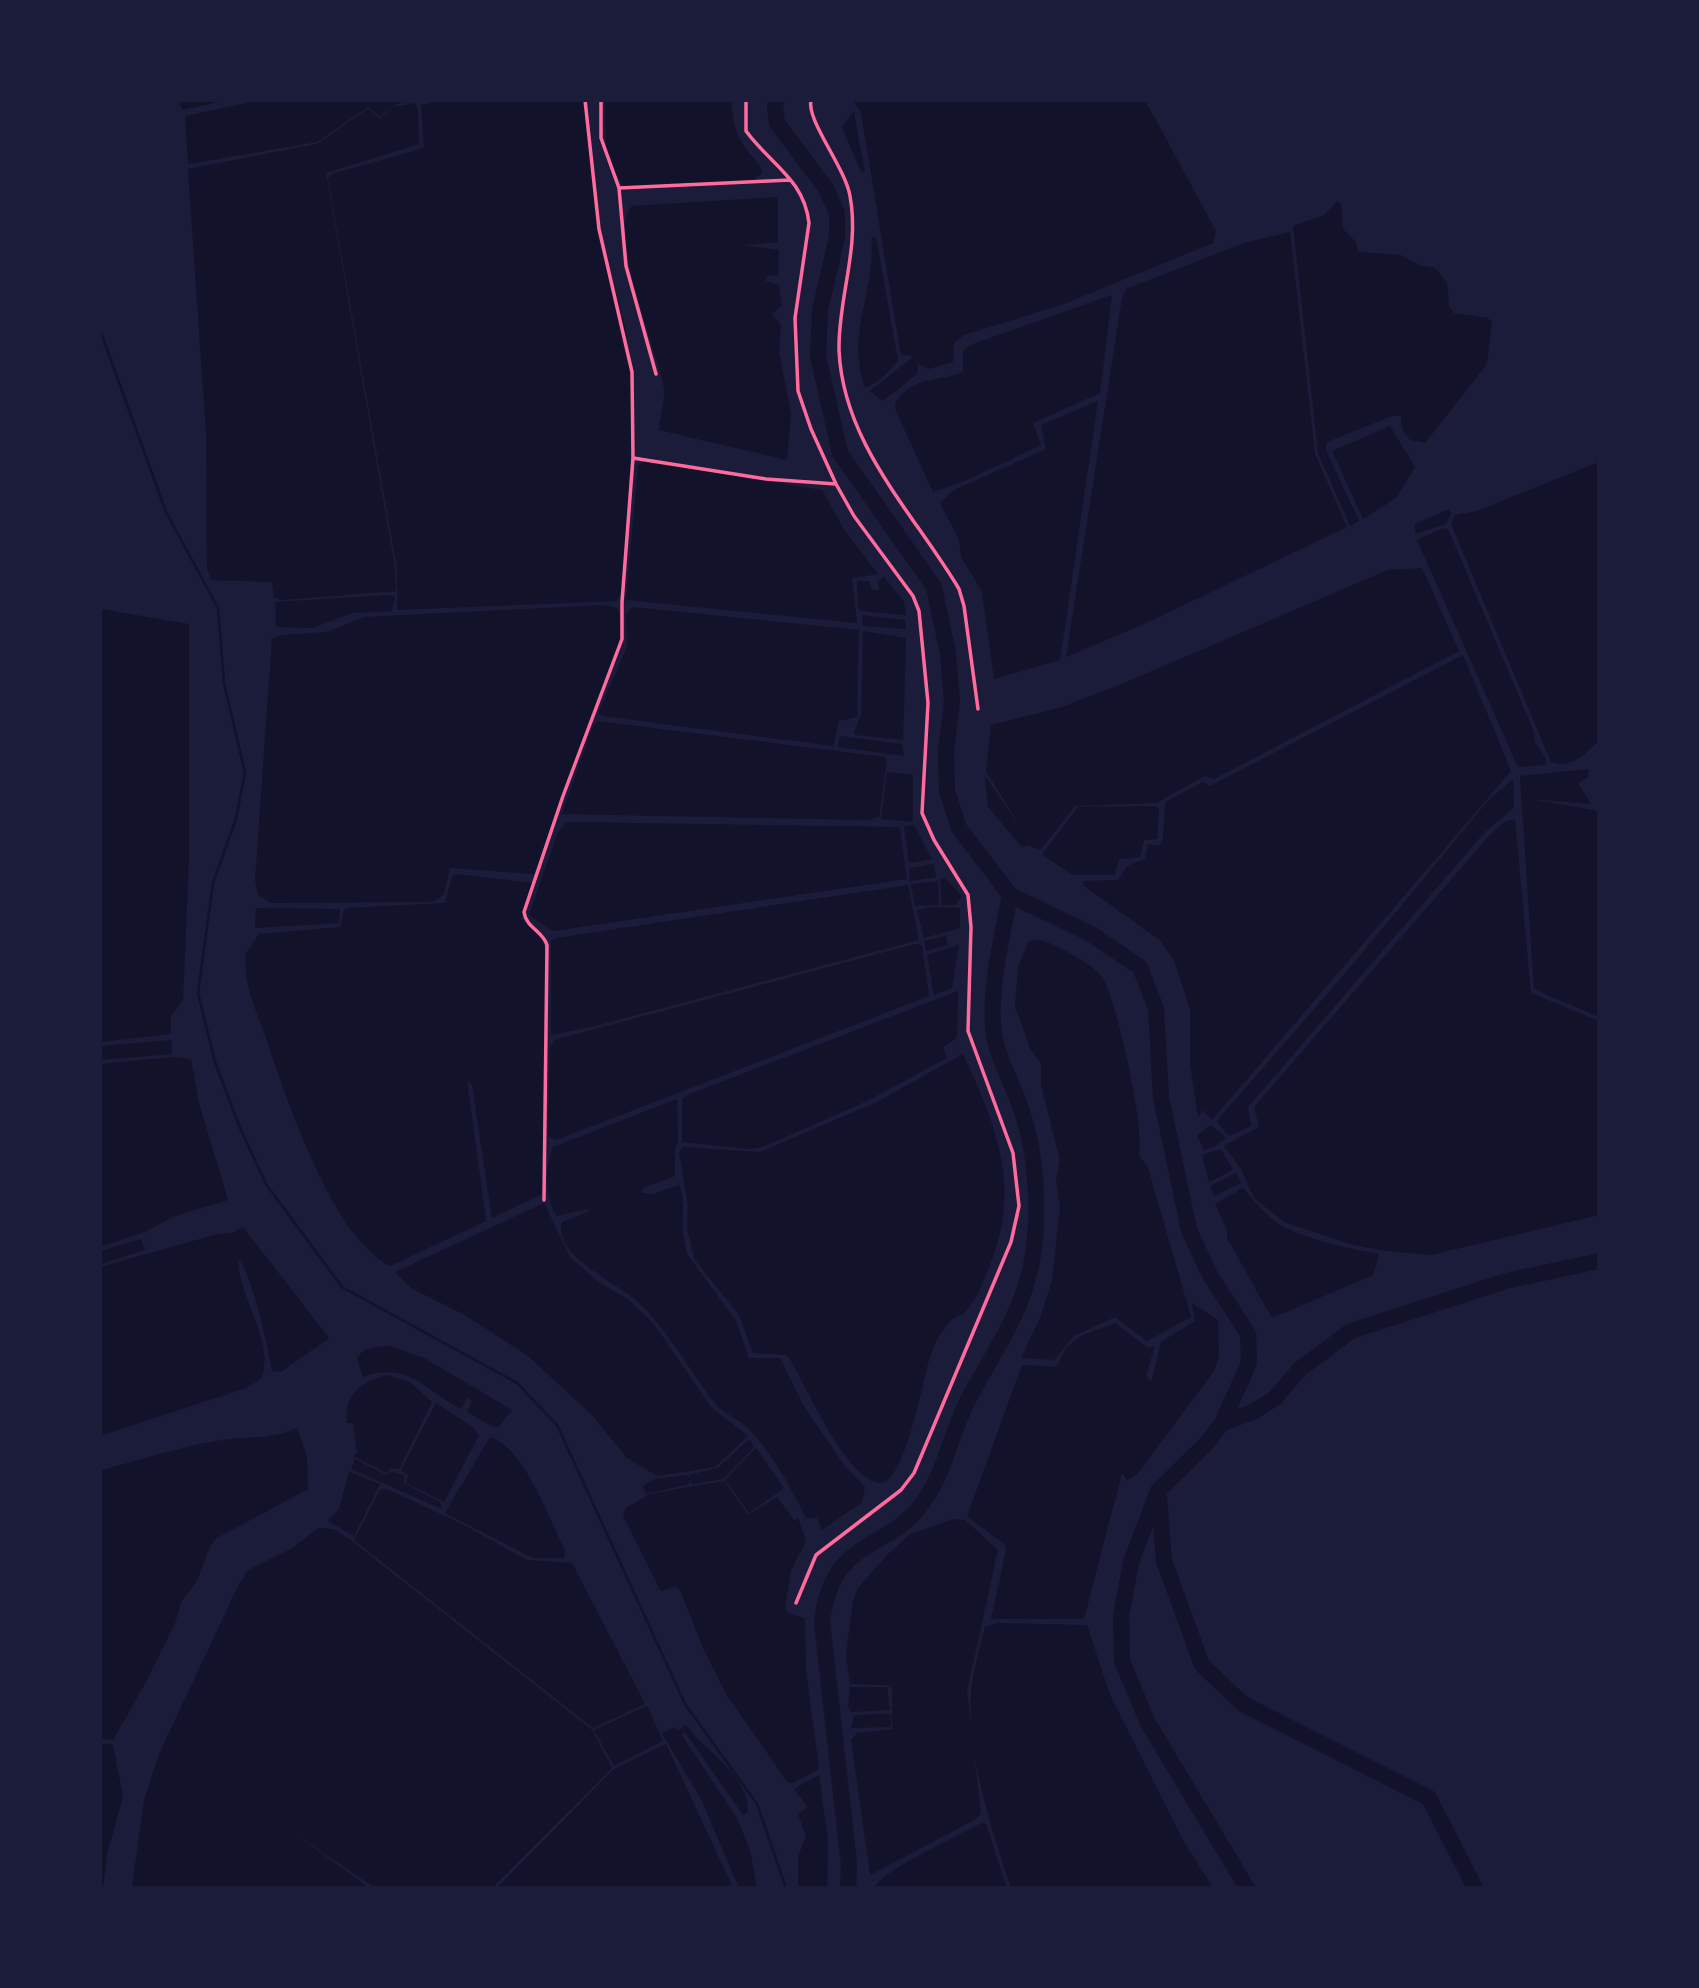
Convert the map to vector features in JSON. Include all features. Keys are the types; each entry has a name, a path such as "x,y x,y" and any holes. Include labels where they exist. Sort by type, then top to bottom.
{"street":[{"path":"544,1200 547,945 545,939 528,925 524,912 601,691 621,649 633,458 632,373 599,229 585,100"},
{"path":"601,100 601,138 619,188 626,266 656,374"},
{"path":"746,100 746,131 804,198 809,223 795,318 798,391 811,429 836,484 854,516 913,596 919,611 928,704 922,813 934,840 968,895 971,927 968,1031 975,1059 1005,1126 1018,1180 1019,1206 1011,1242 914,1473 901,1490 816,1555 796,1603"},
{"path":"811,100 811,114 844,173 853,216 839,343 850,408 870,454 958,589 964,606 978,709"},
{"path":"619,188 790,180"},
{"path":"633,458 766,479 836,484"}],"shaded area":[{"path":"179,100 229,100 182,110"},
{"path":"261,100 423,100 399,103 379,116 368,107 317,142 188,164 185,116"},
{"path":"441,100 584,100 598,223 625,327 633,378 628,528 621,595 616,601 397,610 397,568 328,179 332,174 424,148 421,105"},
{"path":"605,100 732,100 737,132 762,173 752,180 623,187 606,152"},
{"path":"853,100 1145,100 1216,231 1213,243 1064,304 964,335 954,343 953,362 928,369 918,364 917,374 883,401 870,391 914,356 902,355 900,350 861,113"},
{"path":"415,103 418,109 419,144 326,173 395,568 396,591 281,600 274,597 272,582 211,580 207,568 206,434 188,169 317,144 368,109 379,118 394,107"},
{"path":"854,111 865,172 861,172 842,127"},
{"path":"778,197 778,242 743,245 779,250 778,276 768,275 765,281 779,285 782,305 772,314 781,325 779,351 791,414 787,460 659,430 664,388 636,293 625,239 626,219 632,206"},
{"path":"1337,201 1341,203 1343,229 1356,242 1358,252 1401,255 1419,265 1435,268 1447,282 1449,307 1454,313 1488,318 1492,323 1487,364 1425,443 1410,440 1402,429 1401,416 1392,416 1327,442 1326,450 1359,521 1350,526 1318,453 1293,226 1324,215"},
{"path":"1290,232 1315,454 1347,527 1142,625 1066,657 1122,298 1126,289 1244,243"},
{"path":"876,237 898,361 880,380 865,388 858,355 860,326 872,263 872,238"},
{"path":"1112,295 1100,393 1033,423 1041,445 967,480 933,492 896,411 895,404 902,395 917,384 963,372 963,351 970,345"},
{"path":"1098,401 1060,660 994,679 982,592 961,556 959,540 940,503 954,490 1046,449 1041,425"},
{"path":"1390,426 1415,467 1396,498 1363,519 1332,451"},
{"path":"645,461 822,490 845,531 878,574 852,578 857,623 626,600 638,466"},
{"path":"1599,462 1599,741 1577,759 1558,764 1551,762 1451,524 1455,515 1477,511"},
{"path":"1449,509 1451,514 1446,524 1415,534 1415,524"},
{"path":"1443,528 1448,529 1534,732 1535,742 1546,759 1545,765 1518,767 1417,540"},
{"path":"1422,568 1459,651 1214,779 1205,776 1156,803 1075,806 1040,850 1028,845 1022,847 988,807 985,776 1022,829 986,771 991,725 1059,708 1112,688 1388,570"},
{"path":"884,577 904,602 906,615 861,611 858,608 857,581 869,581 872,590 879,590 878,581"},
{"path":"391,595 395,597 392,611 352,613 312,628 276,627 275,602"},
{"path":"605,605 617,608 619,612 621,648 598,696 534,874 450,868 444,894 434,902 271,903 258,895 255,880 272,639 281,635 327,632 364,617"},
{"path":"633,607 859,630 857,717 839,721 833,746 602,716 598,714 627,647 626,614"},
{"path":"100,609 189,624 189,858 183,1000 171,1016 171,1034 100,1042"},
{"path":"862,615 905,620 906,629 863,626"},
{"path":"863,631 906,638 903,740 856,735 854,732 861,715"},
{"path":"1463,655 1511,771 1212,1120 1202,1110 1198,1118 1190,1064 1190,1009 1174,960 1160,940 1084,886 1083,881 1118,880 1127,866 1145,859 1148,844 1159,846 1163,839 1165,802 1203,782 1210,786"},
{"path":"598,721 885,757 887,759 879,817 868,820 562,814 593,726"},
{"path":"840,736 902,744 904,756 838,747"},
{"path":"1589,769 1587,778 1578,783 1591,804 1531,799 1599,811 1599,1017 1534,989 1520,776"},
{"path":"887,772 913,775 913,822 881,819"},
{"path":"1513,779 1514,807 1483,834 1248,1107 1251,1126 1229,1136 1217,1122 1221,1116 1349,969 1487,802"},
{"path":"1156,806 1159,809 1157,839 1144,840 1140,857 1119,859 1115,875 1072,875 1042,854 1078,807"},
{"path":"1515,819 1531,993 1599,1021 1599,1215 1431,1255 1353,1245 1284,1222 1254,1198 1241,1169 1224,1146 1259,1127 1254,1107 1489,836 1504,822"},
{"path":"566,822 898,827 907,879 553,931 529,915 558,832"},
{"path":"914,825 932,859 909,863 904,826"},
{"path":"934,864 936,877 910,881 909,868"},
{"path":"456,874 533,883 521,919 541,938 545,951 542,1194 492,1218 472,1085 467,1080 486,1221 390,1266 368,1250 349,1227 317,1170 289,1103 254,1005 246,974 246,953 259,934 340,927 344,910 348,908 445,903 452,877"},
{"path":"945,878 962,896 955,905 942,905 940,879"},
{"path":"938,881 939,905 915,906 911,884"},
{"path":"908,885 919,940 591,1027 551,1035 551,941 556,938"},
{"path":"932,907 960,908 960,928 924,938 917,910"},
{"path":"256,908 340,909 339,923 255,928"},
{"path":"946,936 948,945 926,951 924,941"},
{"path":"1038,940 1082,960 1102,977 1108,990 1134,1093 1140,1141 1139,1155 1148,1168 1191,1317 1147,1341 1115,1317 1074,1336 1054,1360 1021,1358 1040,1318 1052,1281 1060,1207 1056,1181 1060,1160 1041,1084 1041,1064 1030,1048 1015,1006 1018,967 1029,941"},
{"path":"915,944 922,945 929,996 556,1140 548,1136 550,1047 554,1040"},
{"path":"959,945 952,988 934,995 927,955"},
{"path":"958,991 957,1038 943,1047 947,1058 865,1102 763,1147 749,1149 682,1142 682,1099 687,1095"},
{"path":"172,1040 172,1054 100,1060 100,1046"},
{"path":"963,1054 995,1133 1005,1196 1003,1218 994,1253 978,1292 964,1313 945,1327 933,1349 911,1430 897,1468 888,1480 879,1483 865,1477 839,1447 787,1355 753,1353 739,1315 695,1260 687,1228 688,1206 679,1152 683,1147 760,1152 877,1102"},
{"path":"175,1057 191,1059 199,1103 228,1200 172,1217 145,1232 100,1247 100,1064"},
{"path":"677,1099 675,1176 643,1188 642,1193 653,1194 679,1185 683,1198 683,1234 687,1254 736,1321 749,1358 780,1358 803,1405 844,1465 865,1487 862,1502 822,1530 817,1518 806,1518 765,1448 744,1425 714,1402 647,1311 627,1293 588,1267 567,1246 562,1234 562,1222 588,1212 589,1209 557,1216 550,1201 548,1173 553,1147"},
{"path":"1211,1125 1226,1138 1214,1147 1204,1150 1197,1136"},
{"path":"1221,1149 1233,1170 1209,1182 1202,1155"},
{"path":"1236,1173 1241,1183 1214,1196 1210,1186"},
{"path":"1243,1188 1282,1226 1317,1240 1379,1254 1373,1275 1272,1318 1227,1238 1227,1230 1215,1204"},
{"path":"544,1203 570,1257 597,1281 629,1300 654,1324 711,1407 748,1436 715,1467 657,1476 627,1458 592,1415 528,1356 465,1315 411,1288 395,1272"},
{"path":"243,1227 329,1338 281,1372 272,1371 254,1294 238,1259 243,1288 260,1333 264,1363 262,1378 246,1388 100,1436 100,1267 218,1234 233,1233"},
{"path":"141,1239 145,1250 100,1264 100,1251"},
{"path":"1192,1303 1218,1320 1219,1356 1214,1371 1137,1474 1127,1480 1122,1473 1084,1619 991,1619 1005,1545 968,1517 1022,1365 1056,1367 1066,1348 1080,1336 1115,1323 1148,1348 1155,1346 1146,1375 1149,1381 1152,1380 1161,1342 1195,1321"},
{"path":"390,1346 424,1358 512,1410 498,1427 493,1427 467,1412 472,1401 467,1398 461,1409 404,1375 379,1373 363,1377 357,1358 360,1354 372,1348"},
{"path":"387,1375 410,1382 432,1402 399,1469 390,1468 387,1473 353,1456 357,1453 353,1423 347,1423 347,1413 351,1397 362,1385"},
{"path":"436,1403 474,1428 479,1435 444,1502 406,1483 408,1475 401,1470"},
{"path":"297,1428 307,1457 308,1489 217,1538 210,1546 197,1581 181,1602 175,1623 147,1680 113,1740 100,1739 100,1471 201,1444 267,1436"},
{"path":"490,1437 514,1454 524,1469 565,1550 564,1558 533,1558 445,1513"},
{"path":"749,1439 754,1447 723,1479 693,1484 689,1480 689,1484 646,1494 643,1486 654,1479 687,1475 689,1478 689,1475 718,1468"},
{"path":"756,1448 784,1488 749,1513 725,1480"},
{"path":"355,1459 386,1475 392,1471 405,1476 403,1483 440,1502 442,1509 351,1469"},
{"path":"349,1472 380,1484 354,1536 328,1521 339,1509"},
{"path":"724,1481 748,1515 777,1497 794,1520 798,1518 806,1541 791,1570 785,1609 789,1614 805,1618 806,1671 819,1769 793,1783 788,1783 727,1695 703,1648 680,1590 675,1586 661,1591 623,1515 626,1508 650,1494"},
{"path":"387,1489 464,1525 527,1560 572,1563 645,1704 593,1728 354,1540 380,1490"},
{"path":"953,1519 965,1520 998,1550 967,1691 981,1813 976,1819 870,1875 851,1740 857,1733 892,1729 892,1689 887,1685 850,1684 846,1654 853,1601 858,1588 909,1535"},
{"path":"318,1528 334,1529 353,1542 592,1730 612,1768 492,1888 375,1888 287,1828 369,1888 132,1888 144,1800 159,1754 238,1586 248,1570 291,1549"},
{"path":"998,1623 1087,1625 1110,1695 1184,1842 1213,1888 1011,1888 982,1793 971,1718 973,1678 985,1627"},
{"path":"850,1687 887,1687 890,1710 851,1712 848,1707"},
{"path":"647,1706 663,1741 614,1766 594,1730"},
{"path":"891,1714 891,1727 851,1728 854,1715"},
{"path":"686,1725 734,1775 741,1786 748,1812 743,1815 685,1732 681,1734 738,1820 750,1851 757,1888 739,1888 702,1801 662,1733 675,1727 679,1730"},
{"path":"100,1743 113,1745 123,1797 107,1854 103,1888 100,1888"},
{"path":"666,1744 733,1888 497,1888 614,1769"},
{"path":"819,1775 828,1841 827,1888 798,1888 798,1857 806,1836 798,1814 808,1807 794,1789"},
{"path":"982,1823 986,1824 1007,1888 874,1888 880,1880 907,1862"}],"waterway":[{"path":"777,100 777,123 827,190 837,213 837,237 820,310 818,356 840,453 934,587 948,654 952,702 946,751 947,791 959,828 1010,895 1091,934 1140,967 1156,1009 1161,1097 1189,1230 1210,1275 1248,1334 1249,1363 1222,1423 1207,1443 1158,1491 1131,1562 1121,1616 1122,1661 1148,1723 1247,1888"},
{"path":"100,330 166,512 218,608 224,683 245,773 236,819 213,883 198,993 215,1062 240,1128 266,1184 342,1287 517,1383 557,1425 685,1704 757,1804 786,1888"},
{"path":"848,1888 849,1864 822,1622 828,1594 837,1573 850,1559 912,1516 933,1487 965,1406 1013,1319 1025,1288 1034,1245 1036,1197 1031,1149 1020,1106 997,1047 993,1026 995,977 1010,895"},
{"path":"1222,1423 1253,1412 1275,1398 1300,1369 1351,1331 1506,1281 1599,1261"},
{"path":"1159,1497 1164,1561 1202,1665 1243,1704 1429,1798 1475,1888"}]}
